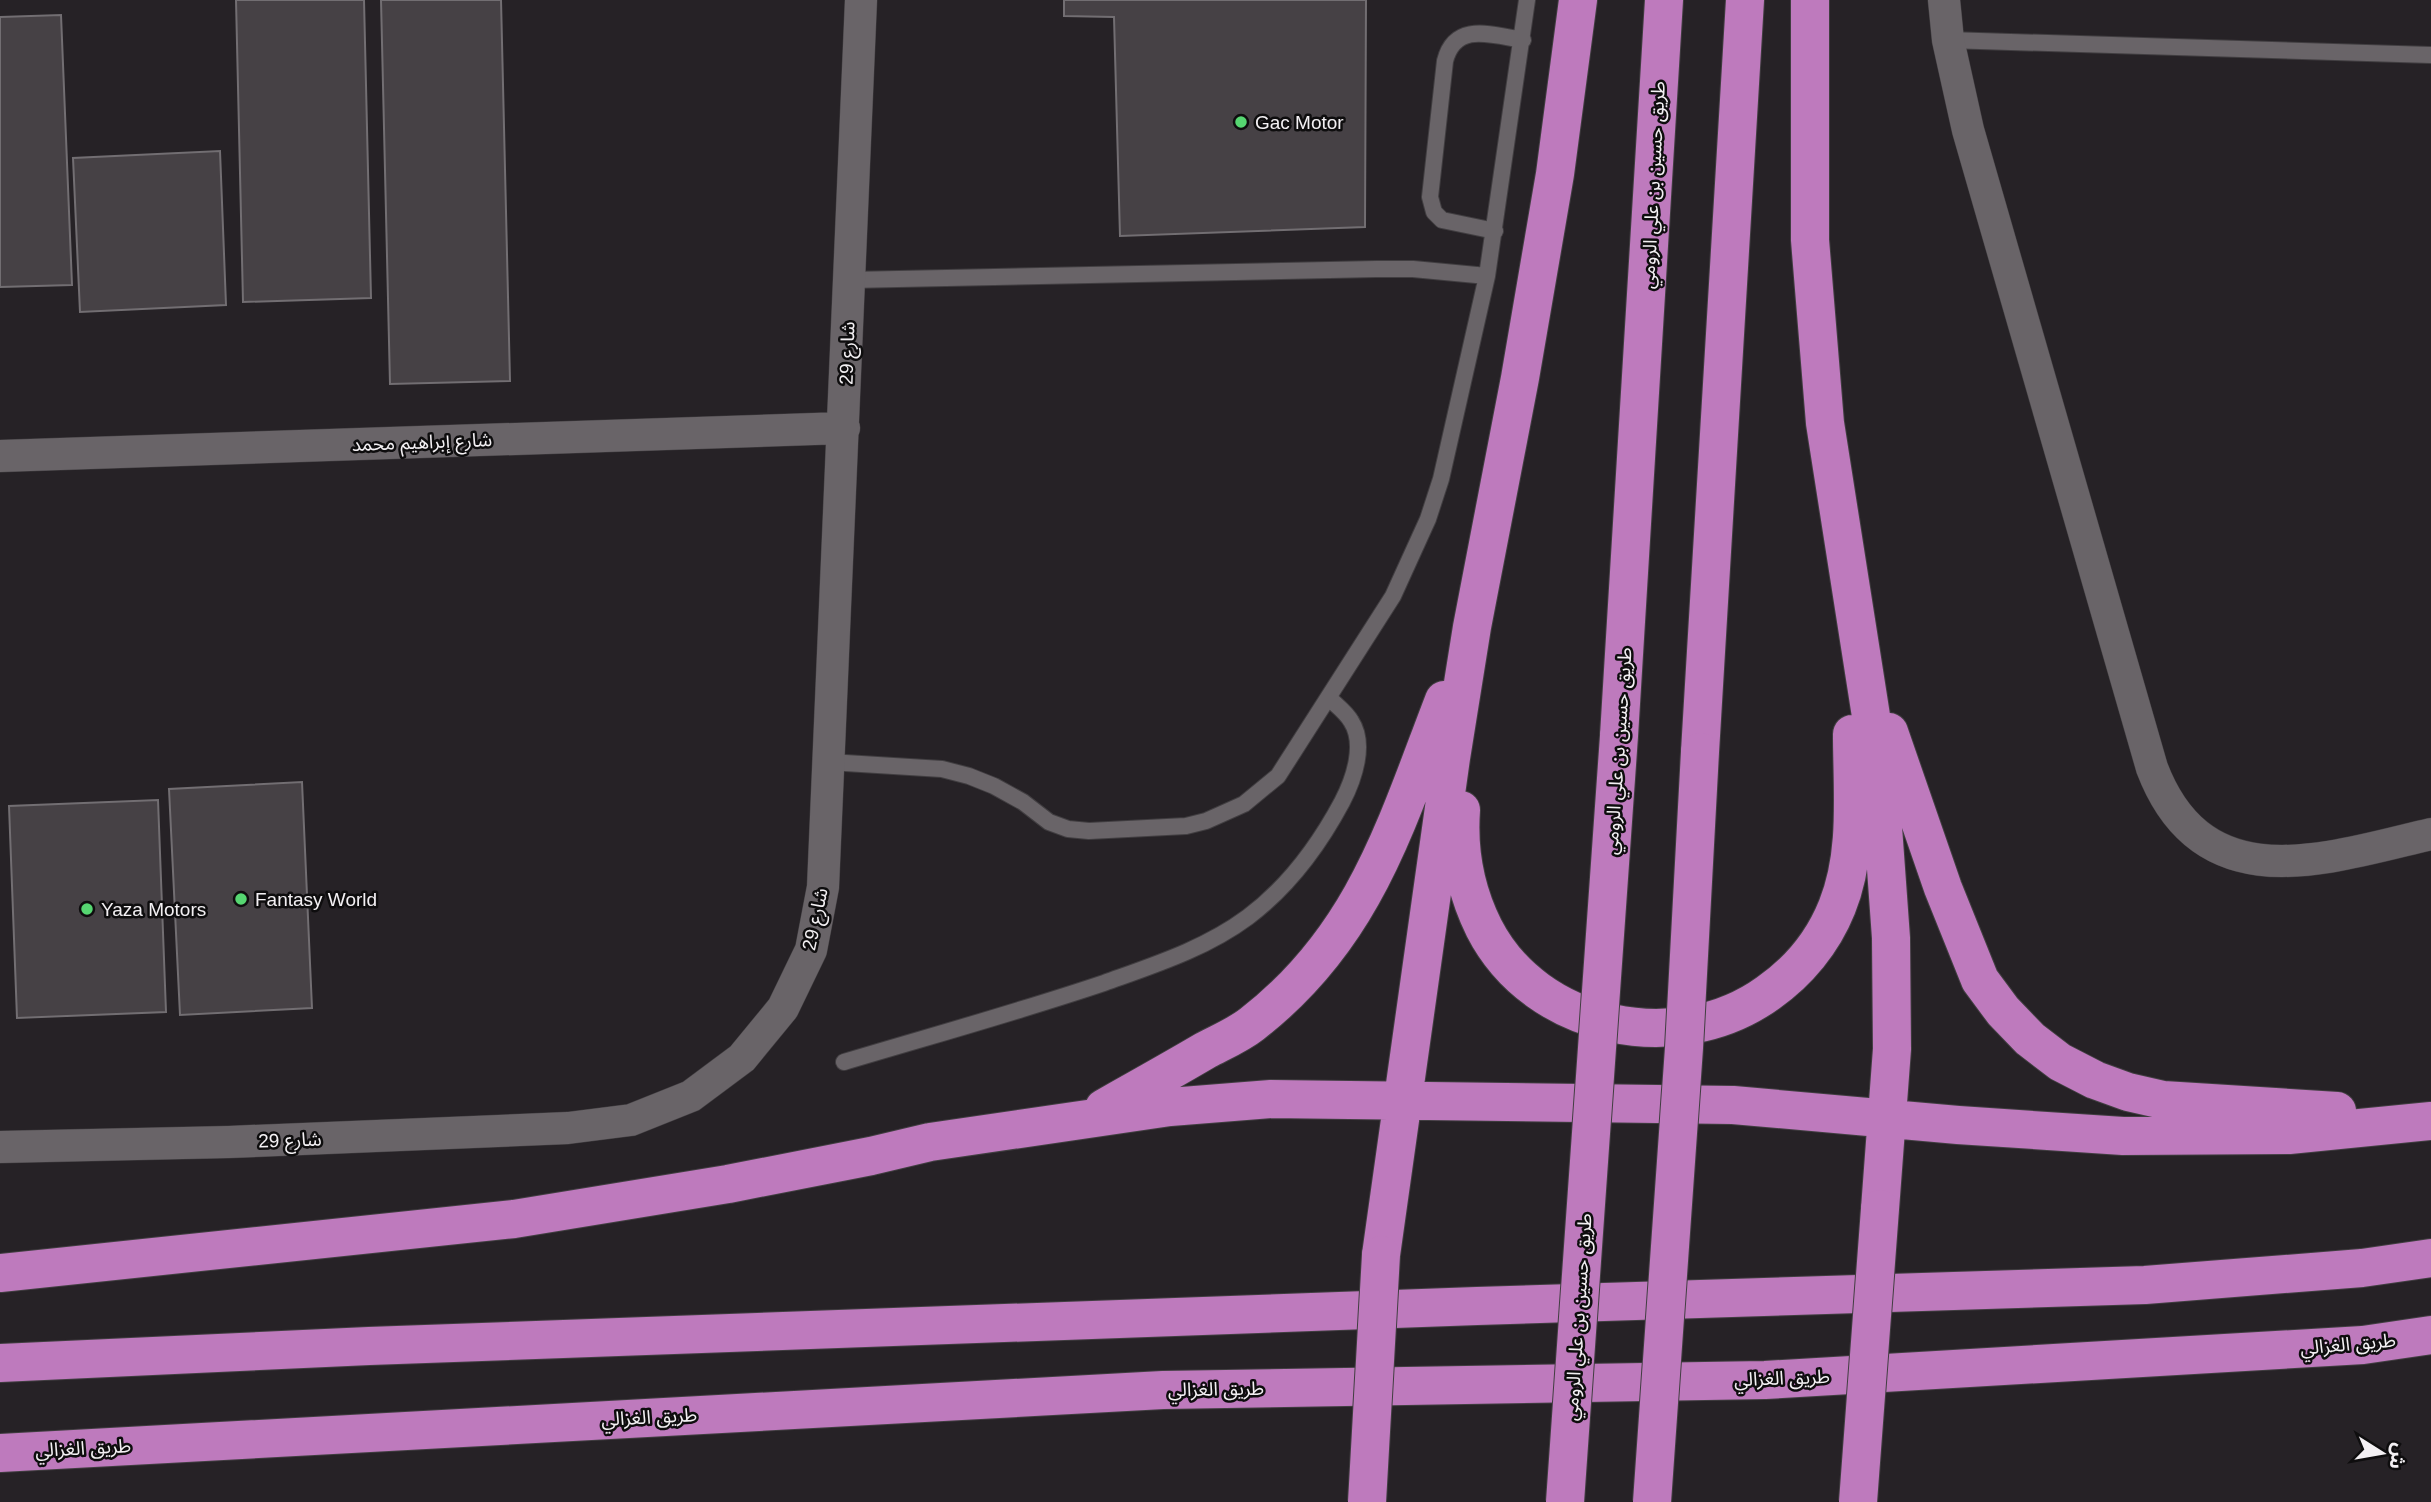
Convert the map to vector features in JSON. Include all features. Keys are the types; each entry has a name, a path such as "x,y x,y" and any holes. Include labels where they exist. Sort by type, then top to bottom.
{"highway":[{"path":"1367,1502 1381,1255 1435,865 1472,626 1520,378 1555,174 1578,0"},
{"name":"طريق حسين بن علي الرومي","path":"1565,1502 1619,736 1664,0"},
{"path":"1652,1502 1684,1048 1745,0"},
{"path":"1810,0 1810,240 1825,423 1871,716 1891,938 1892,1049 1858,1502"},
{"path":"1472,626 1459,841 1472,902 1485,930 1503,956 1524,979 1549,998 1576,1013 1605,1023 1667,1029 1698,1025 1727,1016 1756,1002 1781,984 1803,962 1822,937 1836,909 1847,880 1852,849 1853,606"},
{"path":"1853,606 1909,795 1980,980 2003,1012 2030,1039 2060,1062 2095,1080 2128,1092 2164,1100 2431,1119"},
{"path":"1084,1119 1249,1026 1307,973 1330,945 1370,884 1385,852 1472,626"},
{"path":"0,1272 514,1219 728,1184 930,1142 1170,1107 1271,1099 1733,1105 2123,1136 2289,1135 2431,1119"},
{"path":"0,1363 439,1343 2144,1285 2362,1268 2431,1258"},
{"name":"طريق الغزالي","path":"0,1453 1163,1390 1765,1380 2363,1345 2431,1335"}],"street":[{"name":"شارع 29","path":"0,1147 229,1142 568,1128 631,1120 691,1096 742,1058 783,1008 811,950 823,887 860,0"},
{"path":"1944,0 1948,40 1968,130 2152,768 2171,808 2185,825 2221,850 2270,861 2328,859 2431,834"},
{"name":"شارع إبراهيم محمد","path":"0,456 844,428"}],"lane":[{"path":"829,762 942,769 969,776 1023,802 1049,822 1068,829 1089,831 1186,826 1224,815 1262,791 1278,776 1292,758 1393,596 1428,519 1441,479 1487,276 1527,0"},
{"path":"1495,231 1442,220 1431,205 1445,61 1448,49 1455,40 1466,34 1479,33 1523,40"},
{"path":"1948,40 2431,55"},
{"path":"850,280 1376,269 1413,269 1487,276"},
{"path":"844,1062 1079,991 1173,959 1213,940 1249,916 1273,895 1308,856 1347,793 1359,747 1351,720 1329,698"}],"building":[{"path":"236,0 364,0 371,298 243,302"},
{"path":"381,0 501,0 510,381 390,384"},
{"name":"Gac Motor","path":"1064,0 1366,0 1365,227 1120,236 1114,17 1064,16"},
{"path":"61,15 72,285 0,287 0,17"},
{"path":"220,151 226,305 80,312 73,158"},
{"name":"Fantasy World","path":"302,782 312,1008 180,1015 169,789"},
{"name":"Yaza Motors","path":"158,800 166,1012 17,1018 9,806"}],"place":[{"name":"Gac Motor","path":"1241,122"},
{"name":"Fantasy World","path":"241,899"},
{"name":"Yaza Motors","path":"87,909"}]}
